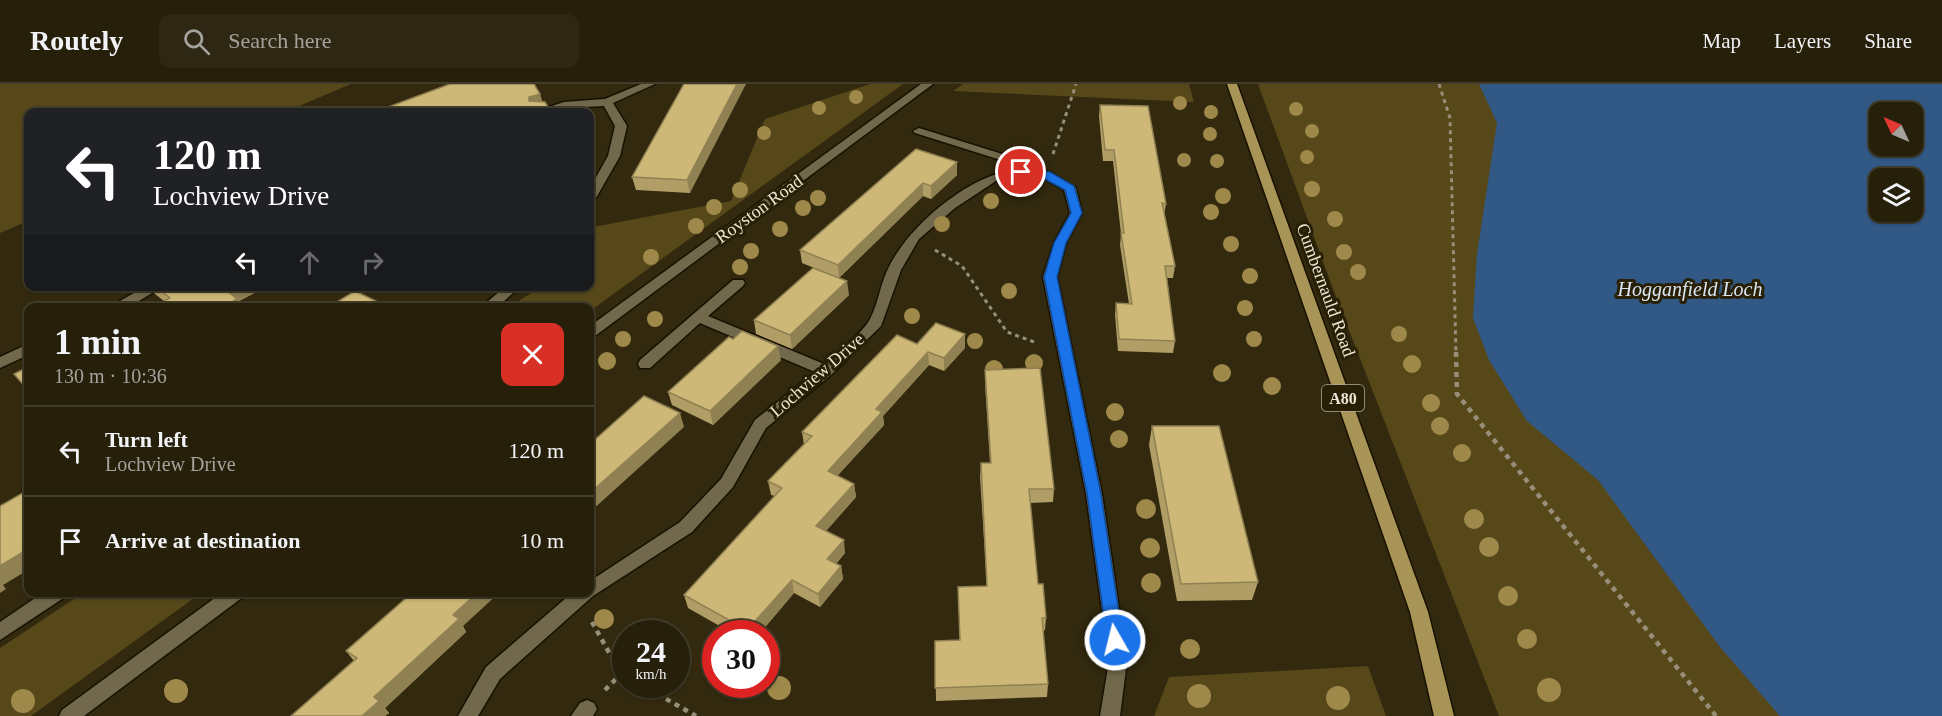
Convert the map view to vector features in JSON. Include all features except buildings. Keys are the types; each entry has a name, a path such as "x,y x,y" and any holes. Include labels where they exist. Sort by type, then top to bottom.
{"main road":[{"name":"Cumbernauld Road","path":"1232,84 1419,612 1444,716"}],"street":[{"path":"554,108 564,105 607,102 650,84"},
{"name":"Royston Road","path":"594,330 928,84"},
{"path":"594,191 614,156 621,126 607,102"},
{"path":"919,131 1011,160 1021,172"},
{"name":"Lochview Drive","path":"594,587 686,527 726,483 760,424 826,371 876,323 894,270 914,237 951,205 996,176 1021,172 1046,175 1070,188 1076,213 1060,243 1050,277 1094,494 1118,661 1110,716"},
{"path":"645,364 738,283"},
{"path":"125,303 148,291"},
{"path":"493,303 509,291"},
{"path":"698,317 826,371"},
{"path":"0,363 24,352"},
{"path":"0,632 52,597"},
{"path":"69,716 230,597"},
{"name":"Lochview Drive","path":"468,716 493,673 581,597"}],"path":[{"path":"1046,175 1076,84"},
{"path":"1439,84 1450,118 1457,394 1716,716"},
{"path":"914,237 962,266 1007,332 1067,354"},
{"path":"585,597 612,655"},
{"path":"664,698 696,716"}],"shaded area":[{"path":"0,84 351,84 294,108 24,108 24,223 0,233"},
{"path":"870,84 903,84 594,308 594,303 515,303 535,291 594,291 594,227 731,201 765,119"},
{"path":"963,84 1189,84 1194,102 953,91"},
{"name":"Hogganfield Loch","path":"1258,84 1942,84 1942,716 1499,716 1335,294"},
{"path":"77,597 195,597 31,716 0,716 0,648"},
{"path":"1368,666 1386,716 1154,716 1169,677"}],"water":[{"name":"Hogganfield Loch","path":"1479,84 1942,84 1942,716 1780,716 1720,647 1598,480 1527,421 1489,360 1473,318 1477,254 1497,123"}],"route":[{"path":"1021,172 1046,175 1070,188 1076,213 1060,243 1050,277 1076,396 1094,494 1115,640"}]}
